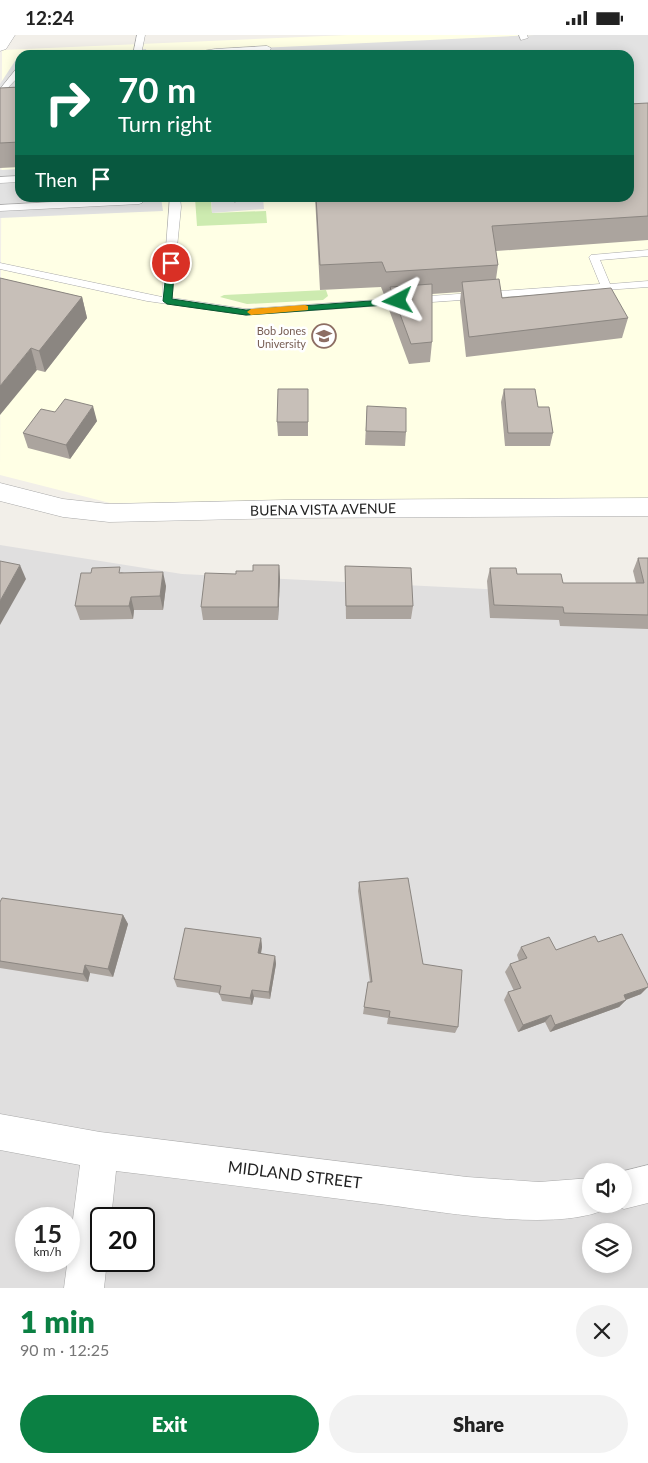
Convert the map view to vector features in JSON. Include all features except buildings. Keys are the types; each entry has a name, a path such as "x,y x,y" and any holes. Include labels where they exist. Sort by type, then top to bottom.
{"street":[{"path":"0,46 7,35"},
{"name":"BUENA VISTA AVENUE","path":"0,492 63,507 109,513 284,509 648,507"},
{"name":"MIDLAND STREET","path":"0,1132 100,1150 468,1196 539,1201 582,1198"},
{"path":"84,1288 100,1150"},
{"path":"632,1188 648,1184"}],"lane":[{"path":"138,50 141,35"},
{"path":"246,50 267,48"},
{"path":"0,95 15,76"},
{"path":"0,95 13,95"},
{"path":"0,180 15,179"},
{"path":"0,208 119,202"},
{"path":"167,301 175,202"},
{"path":"606,287 594,257 648,253"},
{"path":"0,266 167,301 246,312 648,284"}],"shaded area":[{"name":"Bob Jones University","path":"348,35 648,35 648,500 110,503 0,475 2,50"},
{"path":"535,35 648,35 648,119 634,119 634,50 219,50"},
{"path":"15,61 15,107 0,108 0,84"},
{"path":"15,169 15,202 162,202 163,211 0,218 0,170"},
{"path":"211,202 263,202 264,209 212,213"},
{"path":"0,545 182,574 648,597 648,1288 0,1288"}],"green space":[{"path":"195,202 211,202 212,213 266,211 267,223 197,226"},
{"path":"326,290 328,296 323,300 247,304 220,297 224,295"}],"slow traffic":[{"path":"251,312 305,308"}],"place":[{"name":"Bob Jones University","path":"324,336"}],"route":[{"path":"171,263 167,301 246,312 398,301"}]}
